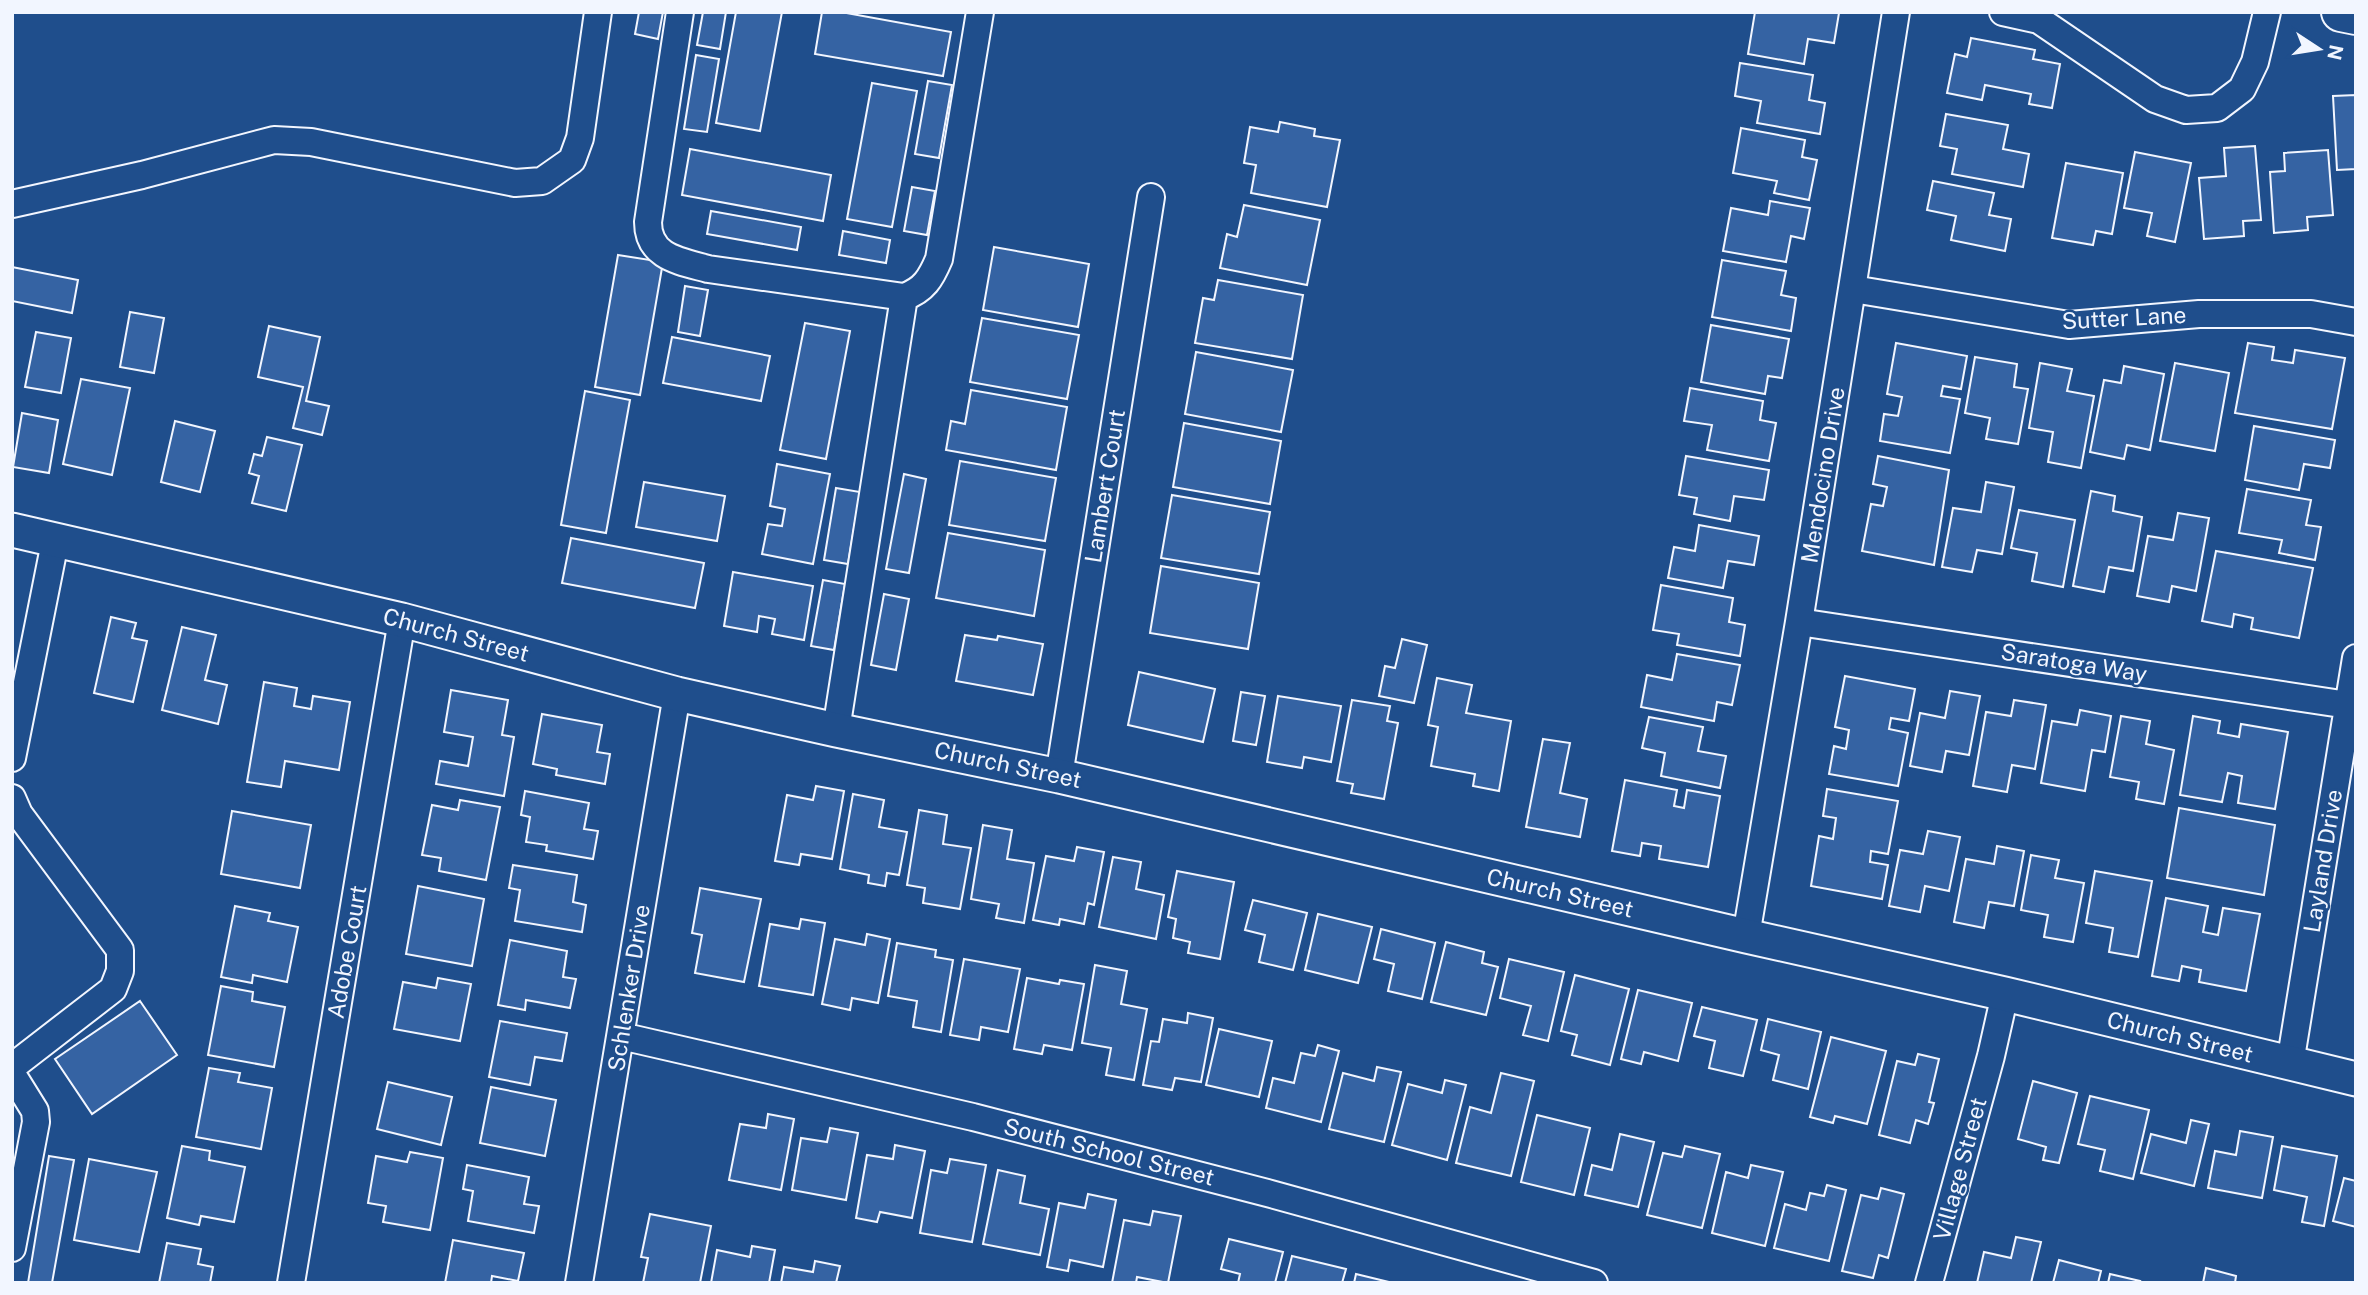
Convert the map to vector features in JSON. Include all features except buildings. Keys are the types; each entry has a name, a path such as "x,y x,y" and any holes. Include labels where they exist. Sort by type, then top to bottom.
{"main road":[{"path":"2341,12 2356,15"}],"street":[{"path":"12,204 142,175 274,140 311,142 515,183 542,181 572,160 580,138 598,12"},
{"path":"680,12 648,222 648,236 658,250 683,262 708,269 904,297 914,293 930,280 939,259 980,12"},
{"name":"Mendocino Drive","path":"1746,936 1800,622 1896,12"},
{"path":"2003,12 2039,20 2155,100 2186,110 2217,108 2242,89 2255,62 2267,12"},
{"name":"Lambert Court","path":"1059,776 1152,197"},
{"name":"Sutter Lane","path":"1853,289 2069,325 2199,314 2311,314 2356,322"},
{"path":"836,730 904,297"},
{"name":"Church Street","path":"12,530 402,620 677,694 1059,776 2356,1079"},
{"path":"12,758 55,542"},
{"name":"Adobe Court","path":"291,1283 402,620"},
{"name":"Saratoga Way","path":"1800,622 2348,705"},
{"name":"Layland Drive","path":"2290,1063 2356,658"},
{"name":"Schlenker Drive","path":"579,1283 677,694"},
{"path":"12,798 19,814 120,950 120,971 113,989 12,1068"},
{"name":"Village Street","path":"1929,1283 2005,995"},
{"name":"South School Street","path":"621,1036 973,1117 1271,1194 1594,1283"},
{"path":"12,1074 35,1111 36,1122 12,1248"}]}
